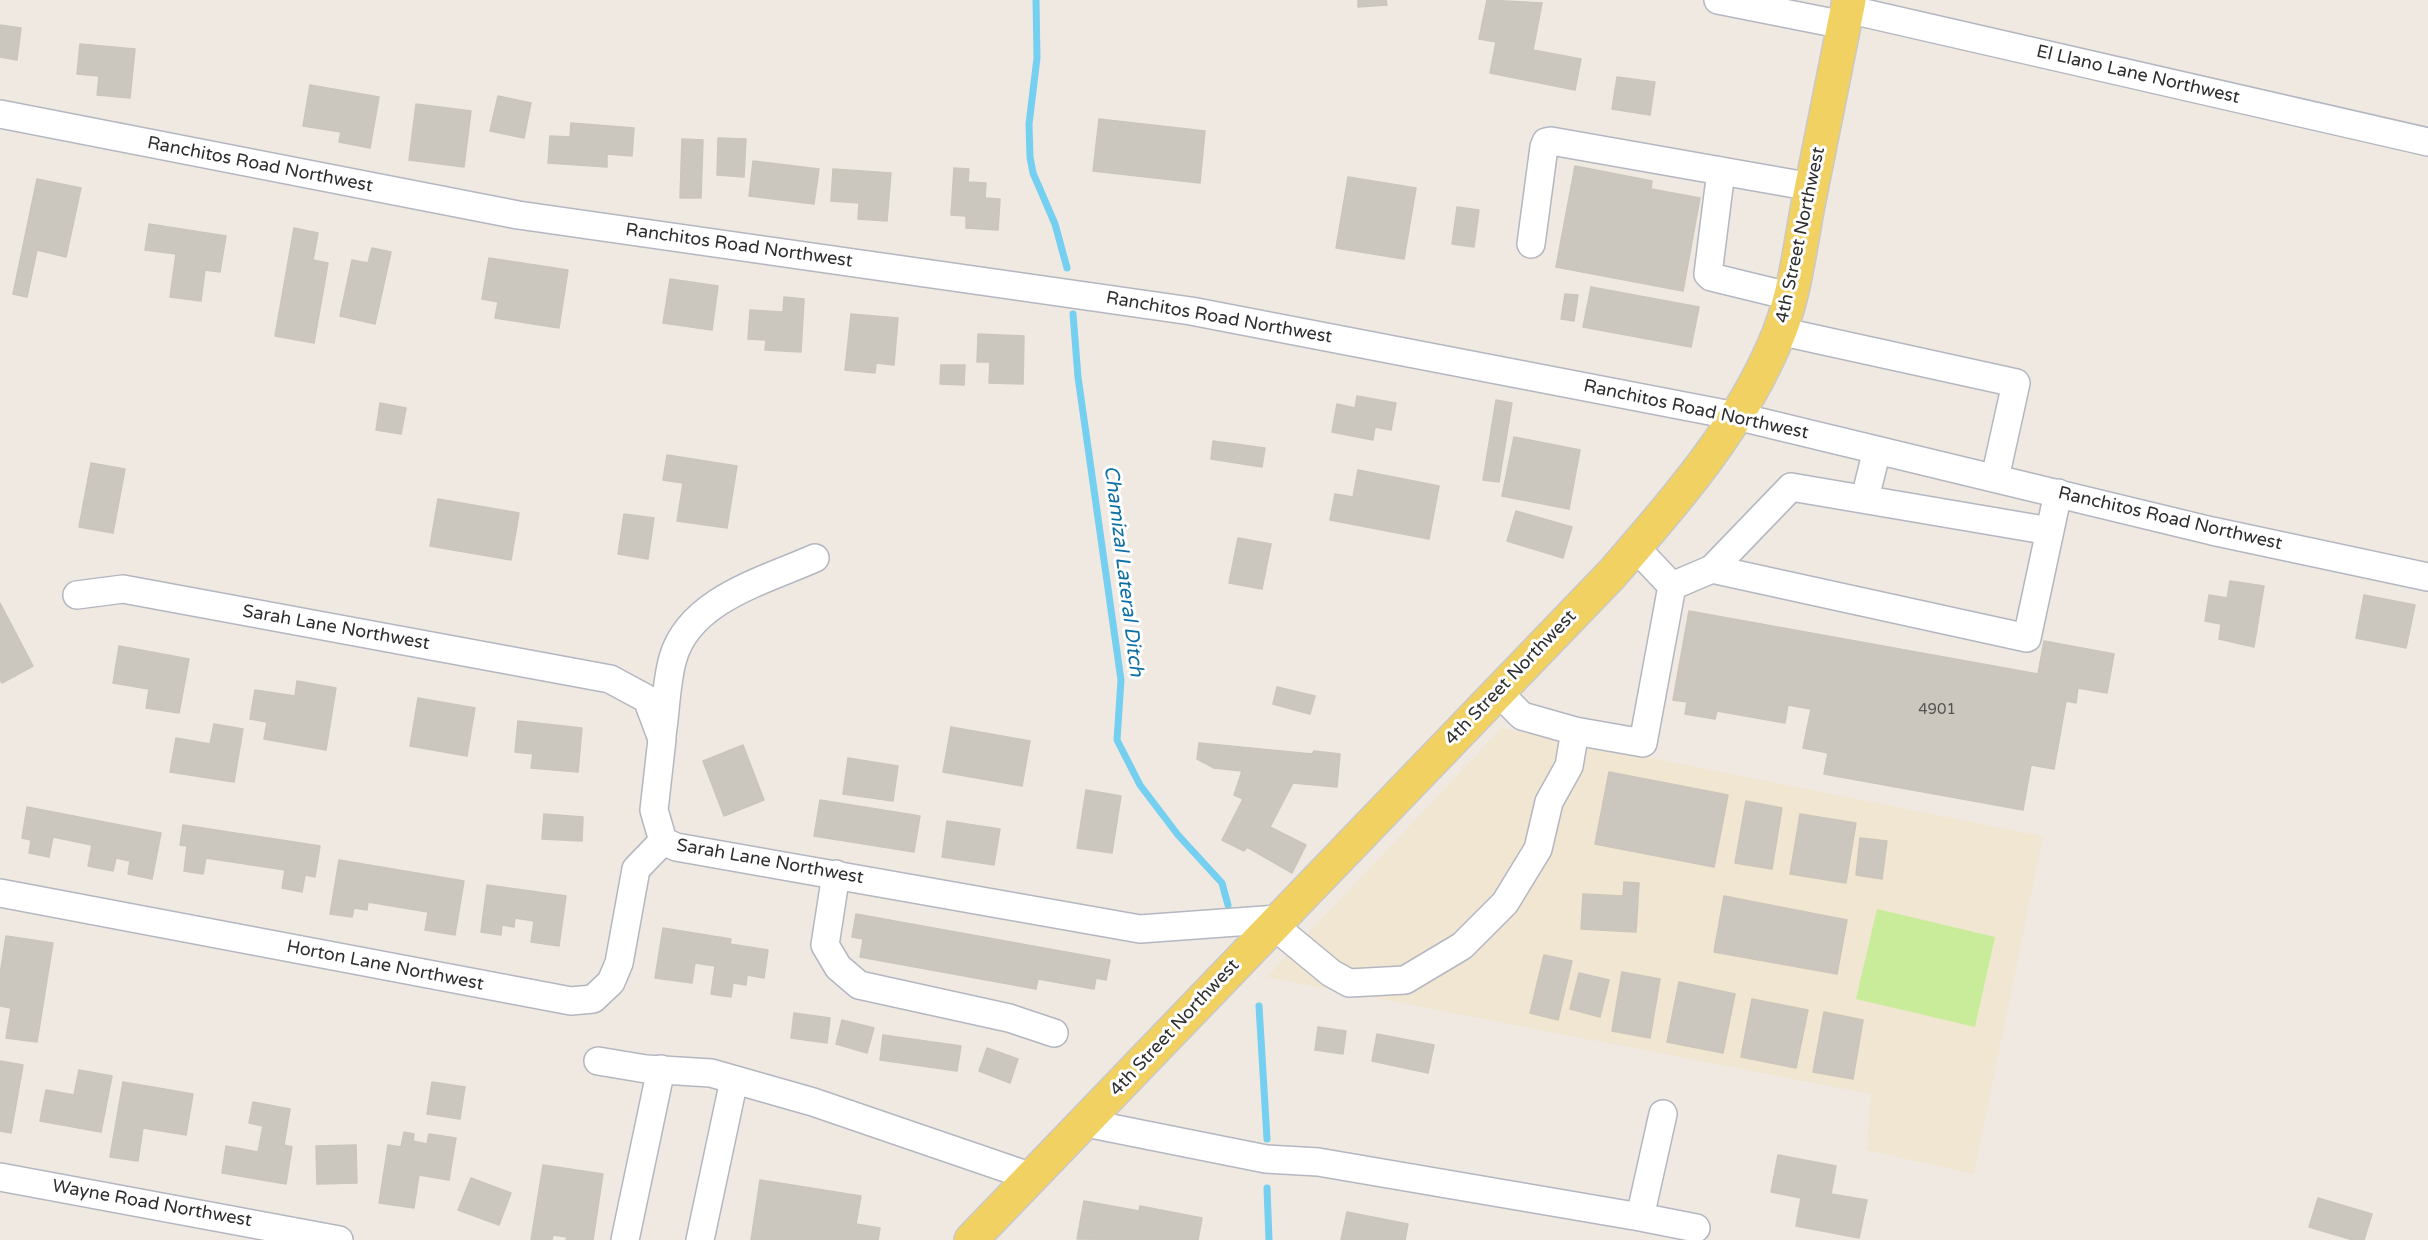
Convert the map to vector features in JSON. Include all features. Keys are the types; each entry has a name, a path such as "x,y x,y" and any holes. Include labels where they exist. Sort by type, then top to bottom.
{"main road":[{"name":"4th Street Northwest","path":"971,1240 1086,1123 1635,547 1669,509 1736,416 1779,332 1789,296 1847,11"}],"street":[{"name":"El Llano Lane Northwest","path":"1718,0 1847,11 2428,142"},
{"name":"Ranchitos Road Northwest","path":"0,114 497,212 1161,305 1736,416 2212,531 2428,577"},
{"path":"1531,244 1546,142 1551,141 1812,187"},
{"path":"1721,171 1708,274 1712,277 1789,296"},
{"path":"1779,332 2016,383 1995,478"},
{"path":"1865,498 1877,450"},
{"path":"1672,586 1712,569 1791,487 2050,531"},
{"path":"1712,569 2027,638 2058,493"},
{"path":"1635,547 1672,586"},
{"path":"662,739 673,657 690,626 724,598 815,558"},
{"path":"1498,692 1522,716 1575,731 1643,743 1672,586"},
{"name":"Sarah Lane Northwest","path":"77,595 123,589 610,679 647,699 662,739 654,810 663,841 676,847 1140,929 1276,922"},
{"path":"1276,922 1331,973 1349,983 1405,980 1462,946 1505,903 1538,849 1549,802 1569,766 1575,731"},
{"name":"Horton Lane Northwest","path":"0,893 571,1001 593,999 611,982 619,963 636,869 663,841"},
{"path":"836,874 825,945 838,967 859,985 1009,1018 1054,1033"},
{"path":"598,1061 711,1073 813,1102 1032,1177"},
{"path":"625,1240 661,1069"},
{"path":"700,1240 734,1080"},
{"path":"1640,1217 1663,1114"},
{"path":"1086,1123 1266,1159 1318,1162 1696,1228"},
{"name":"Wayne Road Northwest","path":"0,1177 339,1240"}],"shaded area":[{"path":"1502,728 2043,836 1974,1174 1867,1150 1871,1094 1267,977"}],"green space":[{"path":"1877,909 1995,937 1975,1027 1856,999"}],"building":[{"path":"1358,0 1386,0 1387,5 1358,7"},
{"path":"1487,0 1542,3 1533,50 1581,59 1575,90 1490,73 1496,42 1479,39"},
{"path":"0,25 21,28 17,60 0,57"},
{"path":"80,44 135,49 130,98 97,95 99,76 77,74"},
{"path":"1617,77 1655,82 1650,115 1612,109"},
{"path":"310,85 379,97 370,148 339,142 341,132 303,126"},
{"path":"498,96 531,103 524,138 490,131"},
{"path":"416,104 471,111 464,167 409,160"},
{"path":"1099,119 1205,131 1200,183 1093,171"},
{"path":"571,123 634,128 632,156 607,154 607,167 548,163 550,136 570,137"},
{"path":"718,138 746,139 744,177 717,175"},
{"path":"682,139 703,140 701,198 680,198"},
{"path":"753,161 819,169 814,204 749,196"},
{"path":"1575,166 1652,181 1651,189 1700,198 1683,291 1556,267"},
{"path":"954,168 969,169 968,182 986,183 985,198 1000,199 998,230 966,228 966,216 951,215"},
{"path":"833,169 891,173 887,221 858,219 859,203 831,201"},
{"path":"1348,177 1416,188 1404,259 1336,248"},
{"path":"37,179 81,188 66,257 37,250 27,297 13,294"},
{"path":"1457,207 1479,210 1474,247 1452,244"},
{"path":"149,224 226,236 220,272 205,270 201,301 170,297 176,254 145,250"},
{"path":"294,228 318,233 313,260 328,263 314,343 275,336"},
{"path":"372,248 391,252 375,324 340,316 352,260 368,263"},
{"path":"489,258 568,270 559,328 495,318 498,302 482,299"},
{"path":"670,279 718,286 712,330 663,323"},
{"path":"1591,287 1699,307 1691,347 1583,327"},
{"path":"1565,294 1578,295 1574,321 1561,319"},
{"path":"784,297 804,299 801,352 765,350 766,340 748,339 750,310 783,312"},
{"path":"851,314 898,318 894,365 876,363 875,373 845,370"},
{"path":"978,334 1024,336 1023,384 989,383 990,362 977,362"},
{"path":"941,365 965,365 964,385 940,384"},
{"path":"1357,396 1396,403 1391,430 1375,427 1373,440 1332,432 1337,404 1355,408"},
{"path":"1496,400 1512,403 1499,482 1483,480"},
{"path":"380,403 406,408 401,434 376,430"},
{"path":"1514,437 1580,450 1569,509 1502,496"},
{"path":"1213,441 1265,448 1262,467 1211,459"},
{"path":"667,455 737,466 727,528 677,521 683,483 663,480"},
{"path":"91,463 125,469 113,533 79,527"},
{"path":"1358,470 1439,486 1429,539 1330,520 1335,494 1353,497"},
{"path":"438,499 519,513 511,560 430,546"},
{"path":"1516,511 1572,527 1563,558 1507,541"},
{"path":"624,514 654,518 648,559 618,554"},
{"path":"1238,538 1271,544 1262,589 1229,583"},
{"path":"2230,581 2264,586 2254,647 2219,639 2221,624 2205,621 2209,595 2227,598"},
{"path":"2364,595 2415,605 2406,648 2356,638"},
{"path":"0,603 33,666 2,683 0,680"},
{"path":"1689,611 2038,674 2044,641 2114,654 2107,693 2078,688 2076,703 2066,701 2054,769 2031,765 2023,810 1824,774 1828,753 1803,748 1811,709 1788,705 1785,723 1717,711 1715,719 1685,714 1687,702 1673,700"},
{"path":"119,646 189,659 179,713 146,708 149,689 113,683"},
{"path":"297,681 336,688 326,750 264,739 267,722 250,719 255,690 295,696"},
{"path":"1277,687 1315,696 1310,714 1273,704"},
{"path":"418,698 475,708 467,756 410,746"},
{"path":"518,721 582,728 578,772 531,768 533,754 515,752"},
{"path":"214,724 243,729 234,782 170,772 176,738 210,744"},
{"path":"951,727 1030,741 1022,786 943,772"},
{"path":"1199,743 1312,754 1314,751 1340,754 1337,787 1293,783 1270,827 1306,845 1292,873 1247,847 1244,851 1222,840 1243,799 1234,795 1242,771 1214,768 1197,759"},
{"path":"743,745 764,800 724,816 703,761"},
{"path":"848,758 898,766 893,801 843,794"},
{"path":"1609,772 1728,795 1714,867 1595,844"},
{"path":"1086,790 1121,796 1112,853 1077,848"},
{"path":"820,800 920,816 914,852 814,836"},
{"path":"1746,801 1782,808 1772,869 1735,863"},
{"path":"27,807 161,833 152,879 128,874 130,861 116,858 113,871 88,866 92,845 53,837 49,857 29,853 31,840 22,838"},
{"path":"544,814 583,817 582,841 542,839"},
{"path":"1800,814 1856,823 1846,883 1790,874"},
{"path":"947,821 1000,829 994,865 942,857"},
{"path":"183,825 320,846 315,877 305,875 302,892 282,888 285,870 206,858 203,874 184,871 187,846 180,845"},
{"path":"1860,838 1887,841 1882,879 1856,875"},
{"path":"339,860 464,881 455,935 425,930 428,912 368,902 367,910 354,908 352,917 330,914"},
{"path":"1624,882 1639,883 1636,932 1581,929 1583,894 1623,896"},
{"path":"487,885 566,896 559,946 531,942 534,921 515,918 514,927 502,925 501,935 481,932"},
{"path":"1724,896 1847,920 1837,974 1714,952"},
{"path":"856,914 1110,960 1106,980 1096,978 1094,989 1038,979 1036,989 860,957 863,939 852,937"},
{"path":"663,928 731,939 730,944 768,950 764,978 747,975 746,985 733,983 731,997 711,994 715,966 695,963 692,983 655,978"},
{"path":"6,936 53,943 37,1042 6,1038 11,1008 0,1006 0,975"},
{"path":"1544,955 1572,961 1558,1020 1530,1013"},
{"path":"1622,972 1660,979 1650,1038 1612,1031"},
{"path":"1579,973 1609,980 1600,1017 1570,1009"},
{"path":"1679,982 1735,994 1723,1053 1667,1042"},
{"path":"1752,999 1808,1010 1796,1068 1741,1057"},
{"path":"1824,1012 1863,1020 1853,1079 1813,1072"},
{"path":"794,1013 830,1018 827,1043 791,1038"},
{"path":"842,1020 874,1028 867,1053 836,1044"},
{"path":"1318,1027 1346,1031 1343,1054 1315,1050"},
{"path":"1377,1034 1434,1045 1428,1073 1372,1061"},
{"path":"883,1035 961,1046 957,1071 880,1060"},
{"path":"987,1048 1018,1059 1010,1083 979,1071"},
{"path":"0,1061 23,1065 11,1133 0,1131"},
{"path":"79,1070 112,1076 101,1132 40,1121 46,1090 74,1095"},
{"path":"123,1082 193,1094 186,1135 143,1128 138,1161 110,1157"},
{"path":"432,1082 465,1087 460,1119 427,1114"},
{"path":"253,1102 290,1109 284,1145 292,1147 286,1184 222,1173 226,1146 258,1152 263,1126 249,1123"},
{"path":"404,1132 414,1134 413,1141 427,1144 429,1134 456,1138 449,1180 419,1175 414,1208 379,1203 388,1145 401,1147"},
{"path":"356,1145 357,1183 317,1184 316,1146"},
{"path":"1778,1155 1836,1166 1831,1194 1867,1200 1859,1238 1796,1226 1801,1198 1771,1192"},
{"path":"543,1165 603,1174 593,1240 566,1240 567,1237 553,1235 552,1240 531,1240"},
{"path":"471,1178 511,1193 499,1225 458,1210"},
{"path":"760,1180 861,1196 856,1224 880,1228 878,1240 751,1240"},
{"path":"2318,1198 2372,1214 2364,1240 2353,1240 2309,1227"},
{"path":"1084,1201 1139,1211 1140,1206 1202,1218 1198,1240 1077,1239"},
{"path":"1347,1212 1408,1224 1405,1240 1341,1240"}],"waterway":[{"name":"Chamizal Lateral Ditch","path":"1036,0 1037,58 1029,124 1030,157 1033,173 1055,224 1067,268"},
{"name":"Chamizal Lateral Ditch","path":"1073,314 1078,377 1121,680 1117,740 1140,785 1178,835 1222,883 1228,905"},
{"name":"Chamizal Lateral Ditch","path":"1259,1006 1267,1139"},
{"name":"Chamizal Lateral Ditch","path":"1267,1188 1269,1240"}]}
